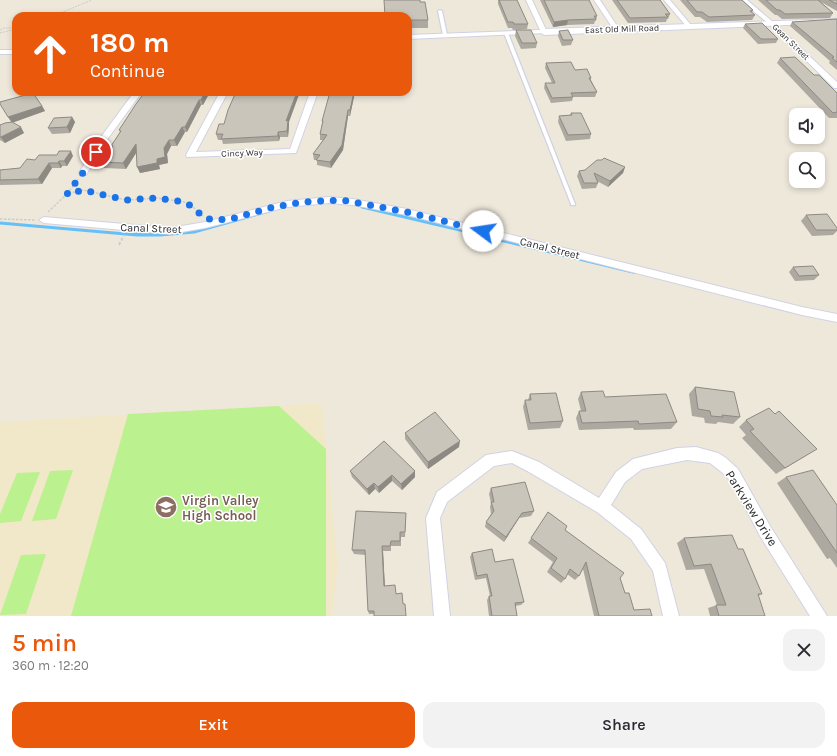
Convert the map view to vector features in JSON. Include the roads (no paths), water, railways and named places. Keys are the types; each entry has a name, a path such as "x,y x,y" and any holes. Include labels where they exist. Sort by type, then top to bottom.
{"street":[{"path":"529,0 544,32"},
{"path":"597,0 616,29"},
{"path":"667,0 689,26"},
{"name":"Gean Street","path":"743,0 771,23 837,86"},
{"name":"East Old Mill Road","path":"412,37 837,21"},
{"path":"0,60 3,52"},
{"path":"83,173 91,162 102,141 135,96"},
{"name":"Cincy Way","path":"222,96 190,155 293,152 313,96"},
{"name":"Canal Street","path":"44,220 170,231 205,225 287,204 316,200 341,200 407,212 794,309 837,318"},
{"name":"Parkview Drive","path":"602,507 614,484 624,473 639,464 687,452 702,453 716,460 729,469 743,490 758,519 819,616"},
{"path":"442,616 433,518 442,497 490,460 512,457 534,467 602,507 636,534 660,568 671,616"}],"lane":[{"path":"440,11 445,35"},
{"path":"506,33 572,204"}],"waterway":[{"path":"362,207 481,235"},
{"path":"0,223 137,235 160,235 194,232 269,211"},
{"path":"130,234 167,234"},
{"path":"476,234 634,272"}],"place":[{"name":"Virgin Valley High School","path":"166,507"}]}
